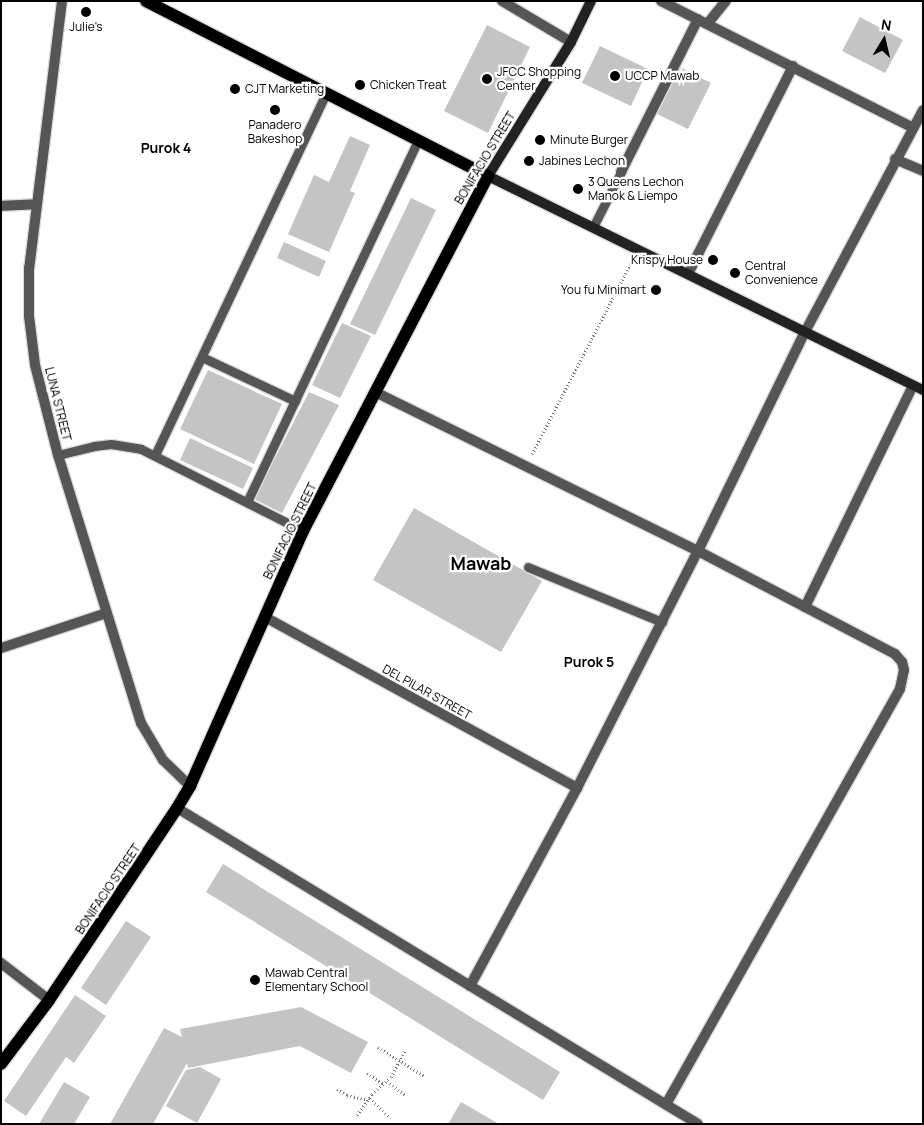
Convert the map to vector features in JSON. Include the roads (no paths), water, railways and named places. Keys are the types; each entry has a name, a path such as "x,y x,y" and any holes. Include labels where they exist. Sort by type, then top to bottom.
{"main road":[{"path":"146,1 488,176 923,390"},
{"name":"BONIFACIO STREET","path":"1,1064 50,1000 190,786 303,532 488,176 571,42 591,1"}],"street":[{"name":"LUNA STREET","path":"62,1 29,268 29,316 35,365 58,455 142,723 163,760 190,786"},
{"path":"502,1 571,42"},
{"path":"661,1 912,127"},
{"path":"622,172 703,21 726,1"},
{"path":"688,274 793,66"},
{"path":"470,986 577,788 698,551 805,332 912,127 923,110"},
{"path":"896,159 923,172"},
{"path":"1,206 36,204"},
{"path":"805,607 913,386"},
{"path":"375,392 698,551 895,654 902,662 904,670 903,680 666,1104"},
{"path":"1,648 106,613"},
{"name":"DEL PILAR STREET","path":"264,617 577,788"},
{"path":"177,808 698,1124"},
{"path":"1,963 50,1000"}],"lane":[{"path":"155,454 326,93"},
{"path":"247,502 418,140"},
{"path":"592,227 622,172"},
{"path":"202,357 295,400"},
{"path":"58,455 111,444 141,449 155,454 303,532"},
{"path":"528,567 662,622"}],"place":[{"name":"Julie's","path":"86,12"},
{"name":"UCCP Mawab","path":"615,76"},
{"name":"JFCC Shopping Center","path":"487,79"},
{"name":"Chicken Treat","path":"360,85"},
{"name":"CJT Marketing","path":"235,89"},
{"name":"Panadero Bakeshop","path":"275,110"},
{"name":"Minute Burger","path":"540,140"},
{"name":"Jabines Lechon","path":"529,161"},
{"name":"3 Queens Lechon Manok & Liempo","path":"578,189"},
{"name":"Krispy House","path":"713,260"},
{"name":"Central Convenience","path":"735,273"},
{"name":"You fu Minimart","path":"656,290"},
{"name":"Mawab Central Elementary School","path":"255,980"}],"district":[{"name":"Purok 4","path":"166,148"},
{"name":"Mawab","path":"481,563"},
{"name":"Purok 5","path":"589,662"}]}
